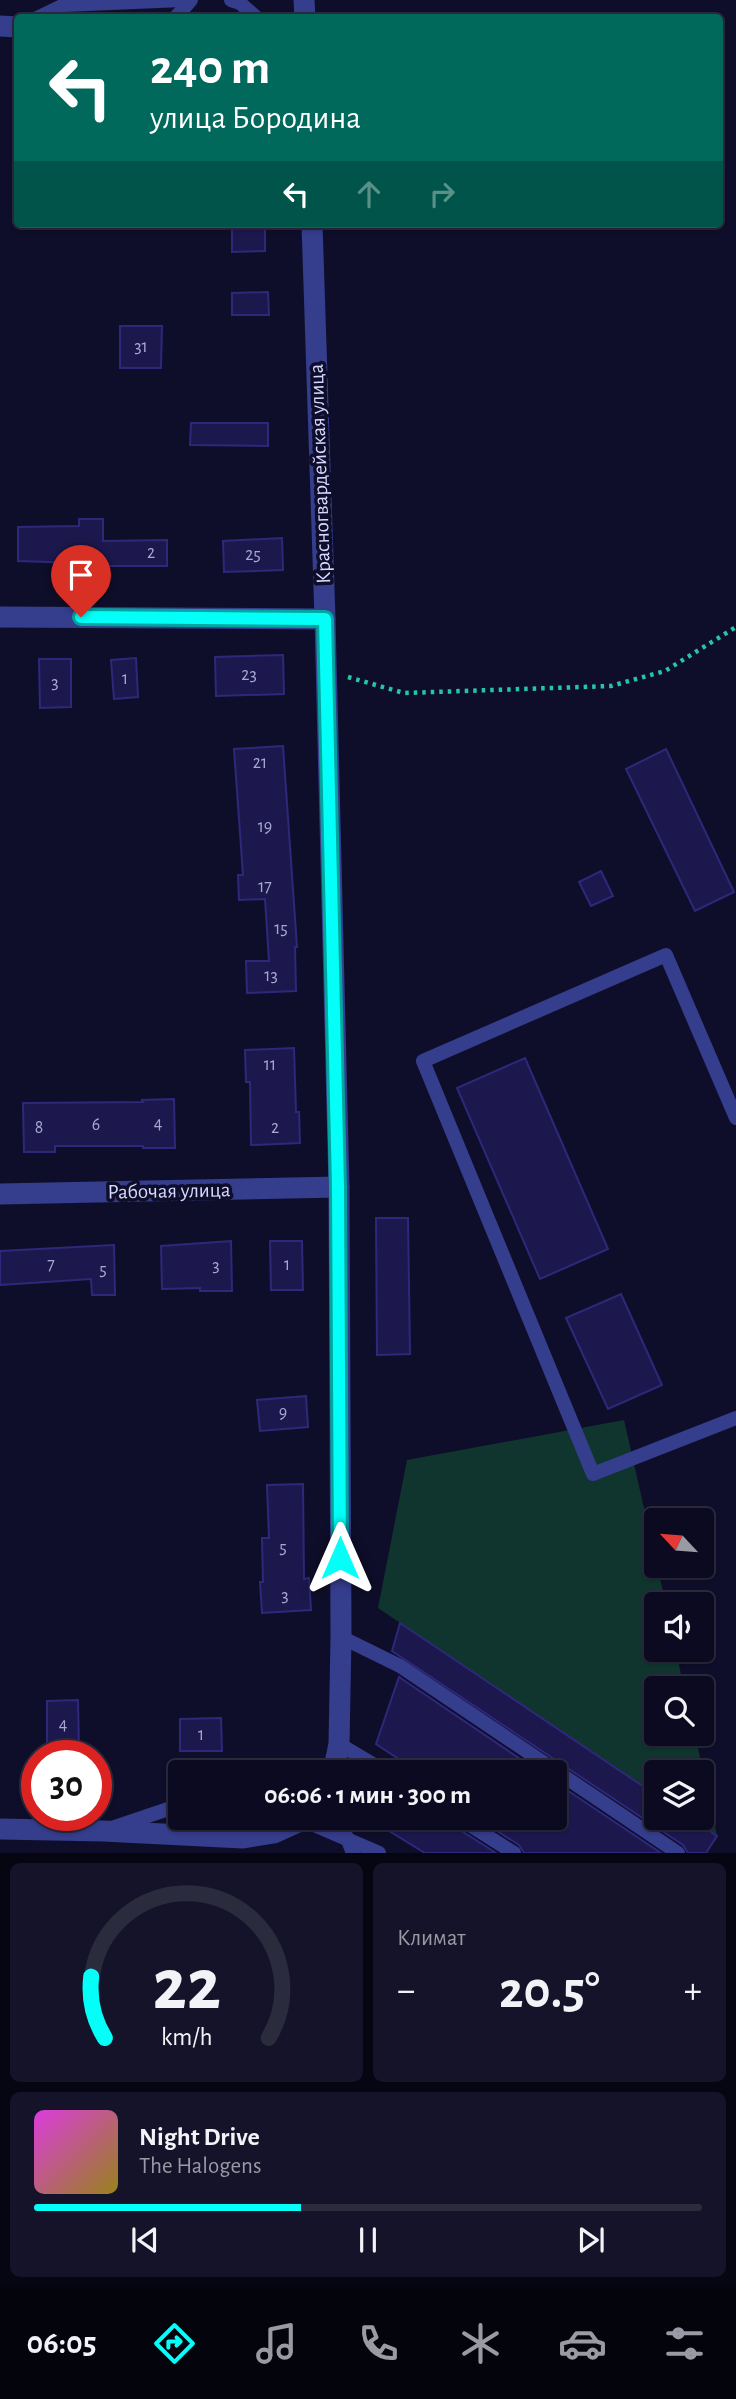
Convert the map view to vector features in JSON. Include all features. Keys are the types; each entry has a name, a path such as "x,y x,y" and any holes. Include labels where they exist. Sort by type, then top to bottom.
{"street":[{"name":"Красногвардейская улица","path":"312,228 325,619 338,1187 341,1637 339,1744 336,1760"},
{"path":"0,617 325,619"},
{"name":"Рабочая улица","path":"0,1194 338,1187"},
{"path":"0,1829 21,1829"},
{"path":"103,1831 243,1839 281,1830"}],"lane":[{"path":"45,14 64,5 182,0"},
{"path":"179,14 191,0"},
{"path":"231,0 240,3 252,14"},
{"path":"736,1118 666,955 423,1060 593,1474 736,1418"},
{"path":"341,1637 400,1666 678,1853"},
{"path":"339,1744 366,1760"},
{"path":"112,1828 168,1809"},
{"path":"328,1830 379,1853"},
{"path":"344,1830 353,1853"},
{"path":"478,1830 514,1853"}],"path":[{"path":"325,671 404,693 611,686 665,671 736,627"}],"green space":[{"path":"624,1420 644,1508 644,1578 660,1578 663,1592 644,1592 644,1662 678,1662 681,1676 644,1676 644,1746 698,1746 701,1760 644,1760 644,1787 378,1608 407,1460"}],"building":[{"path":"232,228 265,228 265,251 232,252"},
{"path":"268,292 269,315 232,315 232,293"},
{"path":"120,326 162,326 161,368 120,368"},
{"path":"191,423 268,423 268,446 190,445"},
{"path":"79,519 103,519 103,541 167,540 167,566 103,566 103,570 79,570 79,563 18,561 18,527 79,526"},
{"path":"282,538 283,570 224,572 223,541"},
{"path":"283,655 284,694 216,696 215,657"},
{"path":"136,658 138,697 114,699 111,660"},
{"path":"39,659 71,659 71,707 40,708"},
{"path":"283,746 297,947 296,991 247,993 246,961 269,961 265,899 239,900 238,875 243,875 234,749"},
{"path":"666,749 734,892 695,911 626,769"},
{"path":"601,871 613,896 591,906 579,882"},
{"path":"294,1048 300,1143 251,1145 250,1082 246,1082 245,1050"},
{"path":"525,1058 608,1249 540,1279 457,1088"},
{"path":"174,1099 175,1148 55,1146 55,1152 24,1152 23,1103 143,1102 142,1100"},
{"path":"376,1218 408,1218 410,1354 377,1355"},
{"path":"231,1241 232,1291 162,1289 161,1246"},
{"path":"270,1241 302,1241 303,1290 271,1290"},
{"path":"114,1245 115,1295 92,1295 91,1279 0,1285 0,1251"},
{"path":"621,1294 662,1385 608,1409 566,1318"},
{"path":"306,1396 308,1427 260,1431 257,1400"},
{"path":"303,1484 304,1579 309,1578 311,1610 262,1613 262,1538 269,1538 267,1485"},
{"path":"400,1623 644,1787 644,1819 567,1768 567,1760 556,1760 392,1651"},
{"path":"399,1677 522,1760 400,1760 376,1744"},
{"path":"78,1700 79,1740 47,1740 47,1701"},
{"path":"221,1718 222,1751 180,1751 180,1719"},
{"path":"567,1790 661,1853 524,1853 519,1845 496,1830 567,1830"},
{"path":"388,1830 460,1830 496,1853 425,1853"},
{"path":"660,1830 708,1830 717,1836 706,1853 688,1853 683,1845"}],"route":[{"path":"81,617 325,619 338,1187 340,1558"}]}
